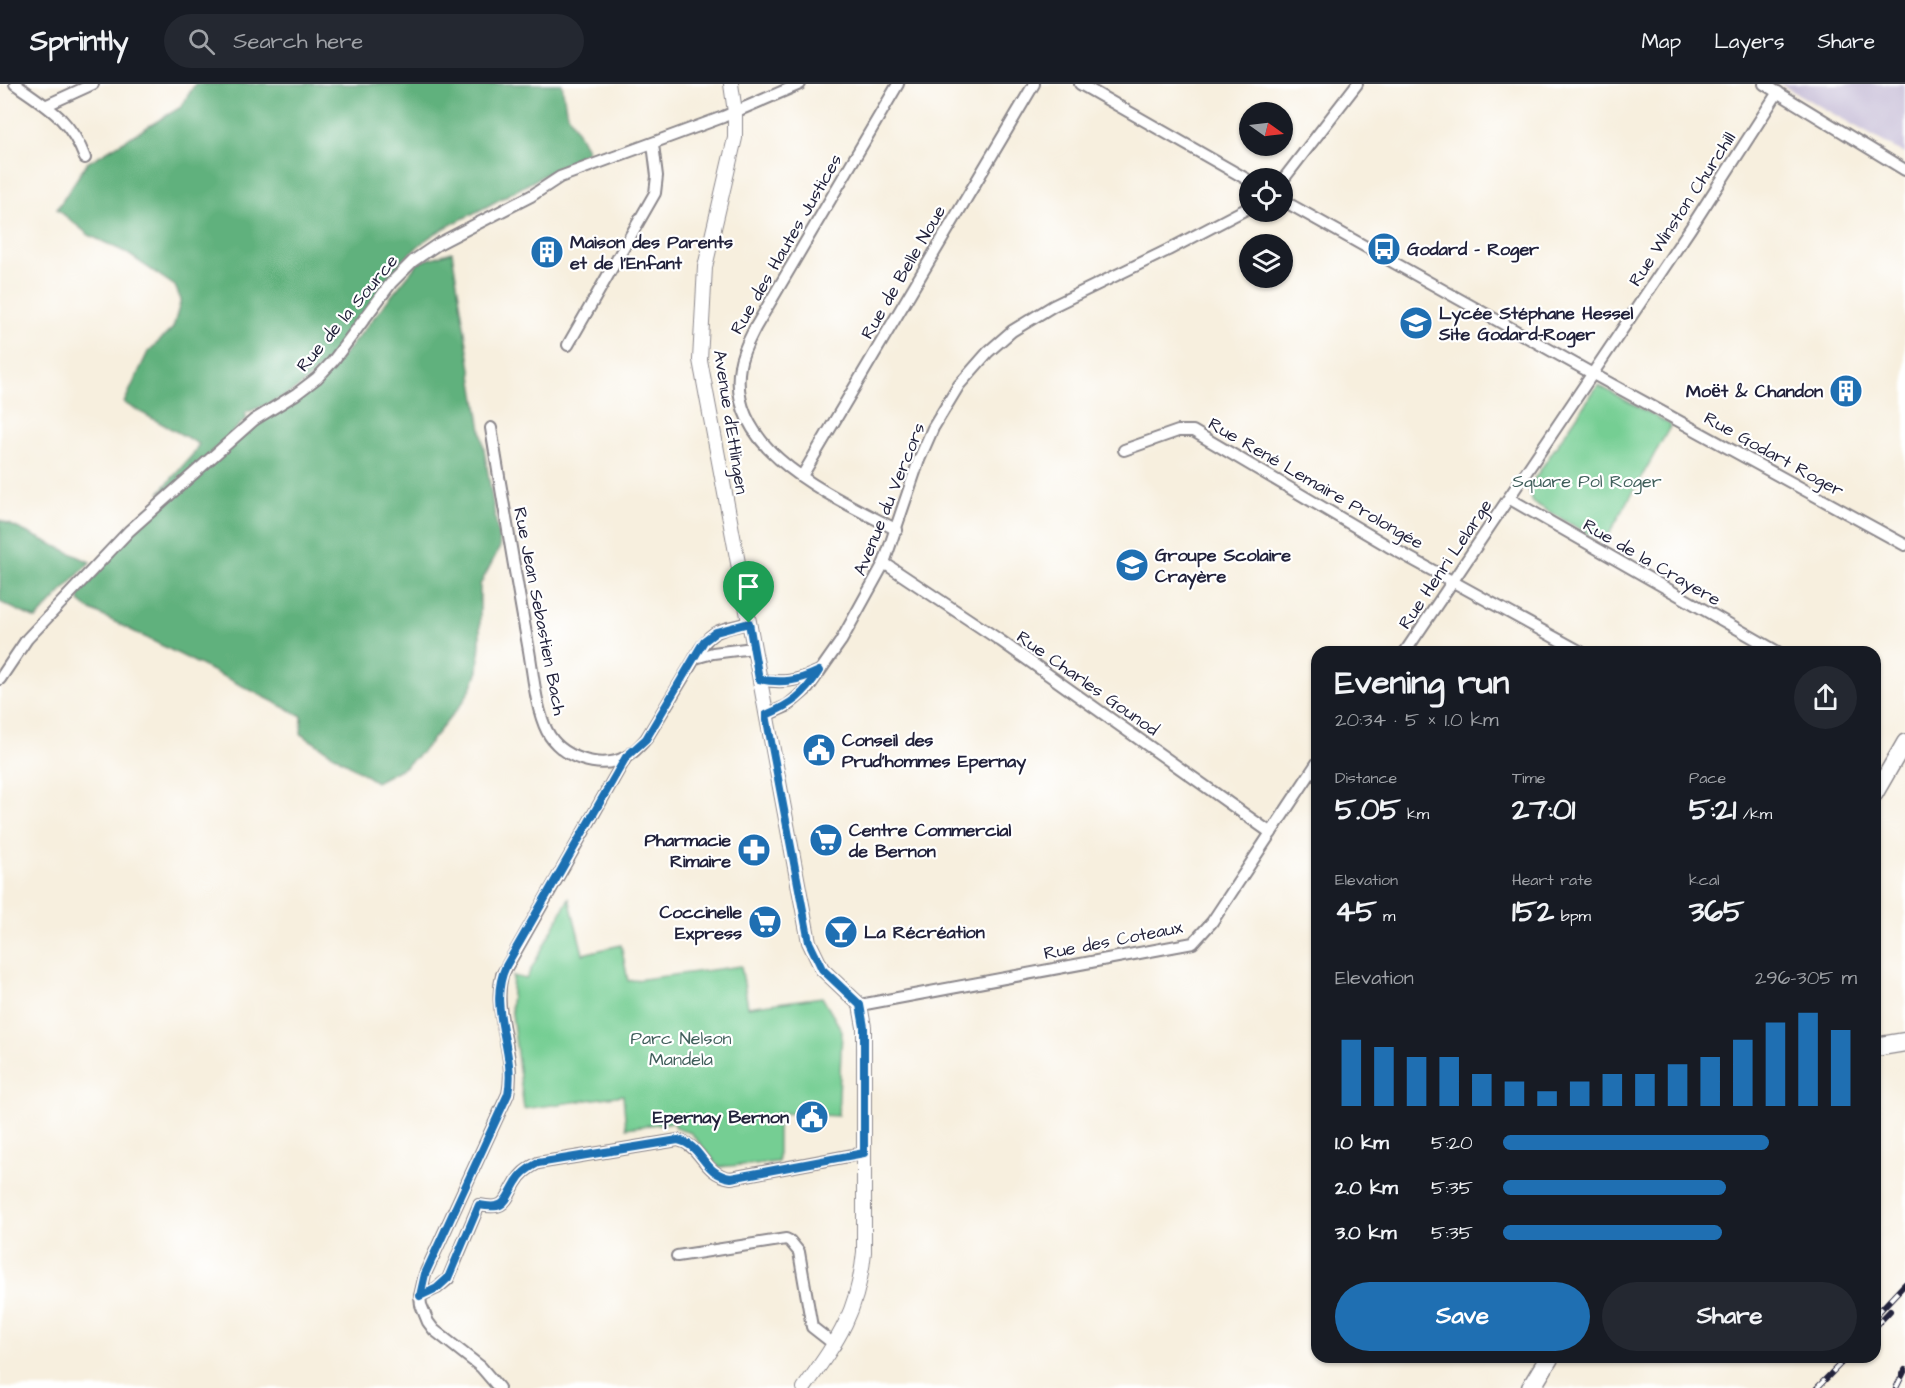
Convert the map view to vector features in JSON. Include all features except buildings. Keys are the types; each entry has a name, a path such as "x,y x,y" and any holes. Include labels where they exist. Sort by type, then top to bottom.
{"main road":[{"path":"1881,784 1905,742"},
{"path":"1881,1046 1905,1042"},
{"path":"1531,1388 1546,1363"}],"street":[{"path":"15,84 47,105 74,134 85,158"},
{"path":"47,105 93,84"},
{"name":"Avenue d'Ettlingen","path":"731,84 735,112 735,138 705,267 700,360 809,942 822,969 860,1005"},
{"name":"Rue de la Source","path":"0,679 27,639 129,531 254,420 317,378 333,361 391,283 413,261 438,244 531,196 560,177 653,144 800,84"},
{"name":"Rue des Hautes Justices","path":"897,530 802,476 765,445 748,423 738,387 742,356 755,327 898,84"},
{"name":"Rue de Belle Noue","path":"802,476 1034,84"},
{"path":"1080,84 1239,175"},
{"path":"1292,168 1357,84"},
{"path":"1764,84 1905,170"},
{"name":"Rue Winston Churchill","path":"1593,374 1778,92"},
{"path":"568,345 655,193 657,176 653,144"},
{"name":"Rue Godart Roger","path":"1293,206 1905,545"},
{"name":"Avenue du Vercors","path":"766,715 797,699 808,688 846,633 884,562 897,530 919,460 933,428 958,385 988,352 1012,331 1053,306 1239,213"},
{"name":"Rue Henri Lelarge","path":"1409,646 1593,374"},
{"name":"Rue Jean Sebastien Bach","path":"491,429 514,571 539,703 547,730 567,754 580,759 601,762 626,757"},
{"name":"Rue René Lemaire Prolongée","path":"1124,450 1178,431 1193,431 1369,535 1570,646"},
{"name":"Rue de la Crayere","path":"1510,499 1767,646"},
{"name":"Rue Charles Gounod","path":"884,562 1001,641 1271,833"},
{"path":"499,1388 481,1367 434,1330 424,1314 420,1296 425,1274 508,1094 511,1072 500,1014 499,995 502,975 626,757 646,739 704,641 716,632 749,623"},
{"path":"695,658 713,653 753,648"},
{"path":"759,679 790,682 803,679 819,671"},
{"name":"Rue des Coteaux","path":"860,1005 1193,943 1212,922 1311,772"},
{"path":"804,1388 835,1345 846,1325 862,1277 864,1027 860,1005"},
{"path":"420,1296 437,1288 448,1278 479,1205 497,1207 503,1204 522,1174 538,1163 678,1140 689,1143 717,1175 731,1178 864,1153"},
{"path":"677,1256 790,1240 800,1252 812,1327 835,1345"}],"shaded area":[{"path":"1780,84 1905,84 1905,154"}],"green space":[{"path":"195,84 562,84 566,110 588,151 427,239 392,273 334,353 318,371 286,395 245,413 247,418 205,459 182,479 159,493 199,444 124,403 148,352 173,328 181,300 175,286 125,252 89,235 57,209 87,163 181,107"},
{"path":"452,252 500,547 480,585 478,671 472,686 463,702 422,752 404,767 376,782 301,734 302,716 89,609 79,601 80,594 132,533 244,432 320,384 419,262"},
{"name":"Square Pol Roger","path":"1598,385 1671,425 1604,543 1532,502 1528,488"},
{"path":"0,520 90,562 36,619 0,602"},
{"name":"Parc Nelson Mandela","path":"569,898 583,954 621,945 628,981 741,966 748,1007 822,997 842,1031 838,1116 778,1113 778,1162 719,1167 691,1133 675,1128 674,1122 626,1128 623,1095 524,1109 511,1006 513,976 526,979"}],"railway":[{"path":"1881,1310 1905,1284"},
{"path":"1881,1321 1890,1311"},
{"path":"1817,1388 1841,1363"},
{"path":"1896,1388 1905,1370"}],"place":[{"name":"Godard - Roger","path":"1384,249"},
{"name":"Maison des Parents et de l'Enfant","path":"547,252"},
{"name":"Lycée Stéphane Hessel Site Godard-Roger","path":"1416,323"},
{"name":"Moёt & Chandon","path":"1846,391"},
{"name":"Groupe Scolaire Crayère","path":"1132,565"},
{"name":"Conseil des Prud’hommes Epernay","path":"819,750"},
{"name":"Centre Commercial de Bernon","path":"826,840"},
{"name":"Pharmacie Rimaire","path":"754,850"},
{"name":"Coccinelle Express","path":"765,922"},
{"name":"La Récréation","path":"841,932"},
{"name":"Epernay Bernon","path":"812,1117"}],"route":[{"path":"749,623 759,679 790,682 803,679 819,671 808,688 797,699 766,715 809,942 822,969 860,1005 864,1027 864,1153 731,1178 717,1175 689,1143 678,1140 538,1163 528,1168 515,1182 503,1204 497,1207 479,1205 448,1278 442,1285 420,1296 425,1274 504,1107 511,1083 499,995 506,966 626,757 637,750 646,739 704,641 716,632 749,623"}]}
